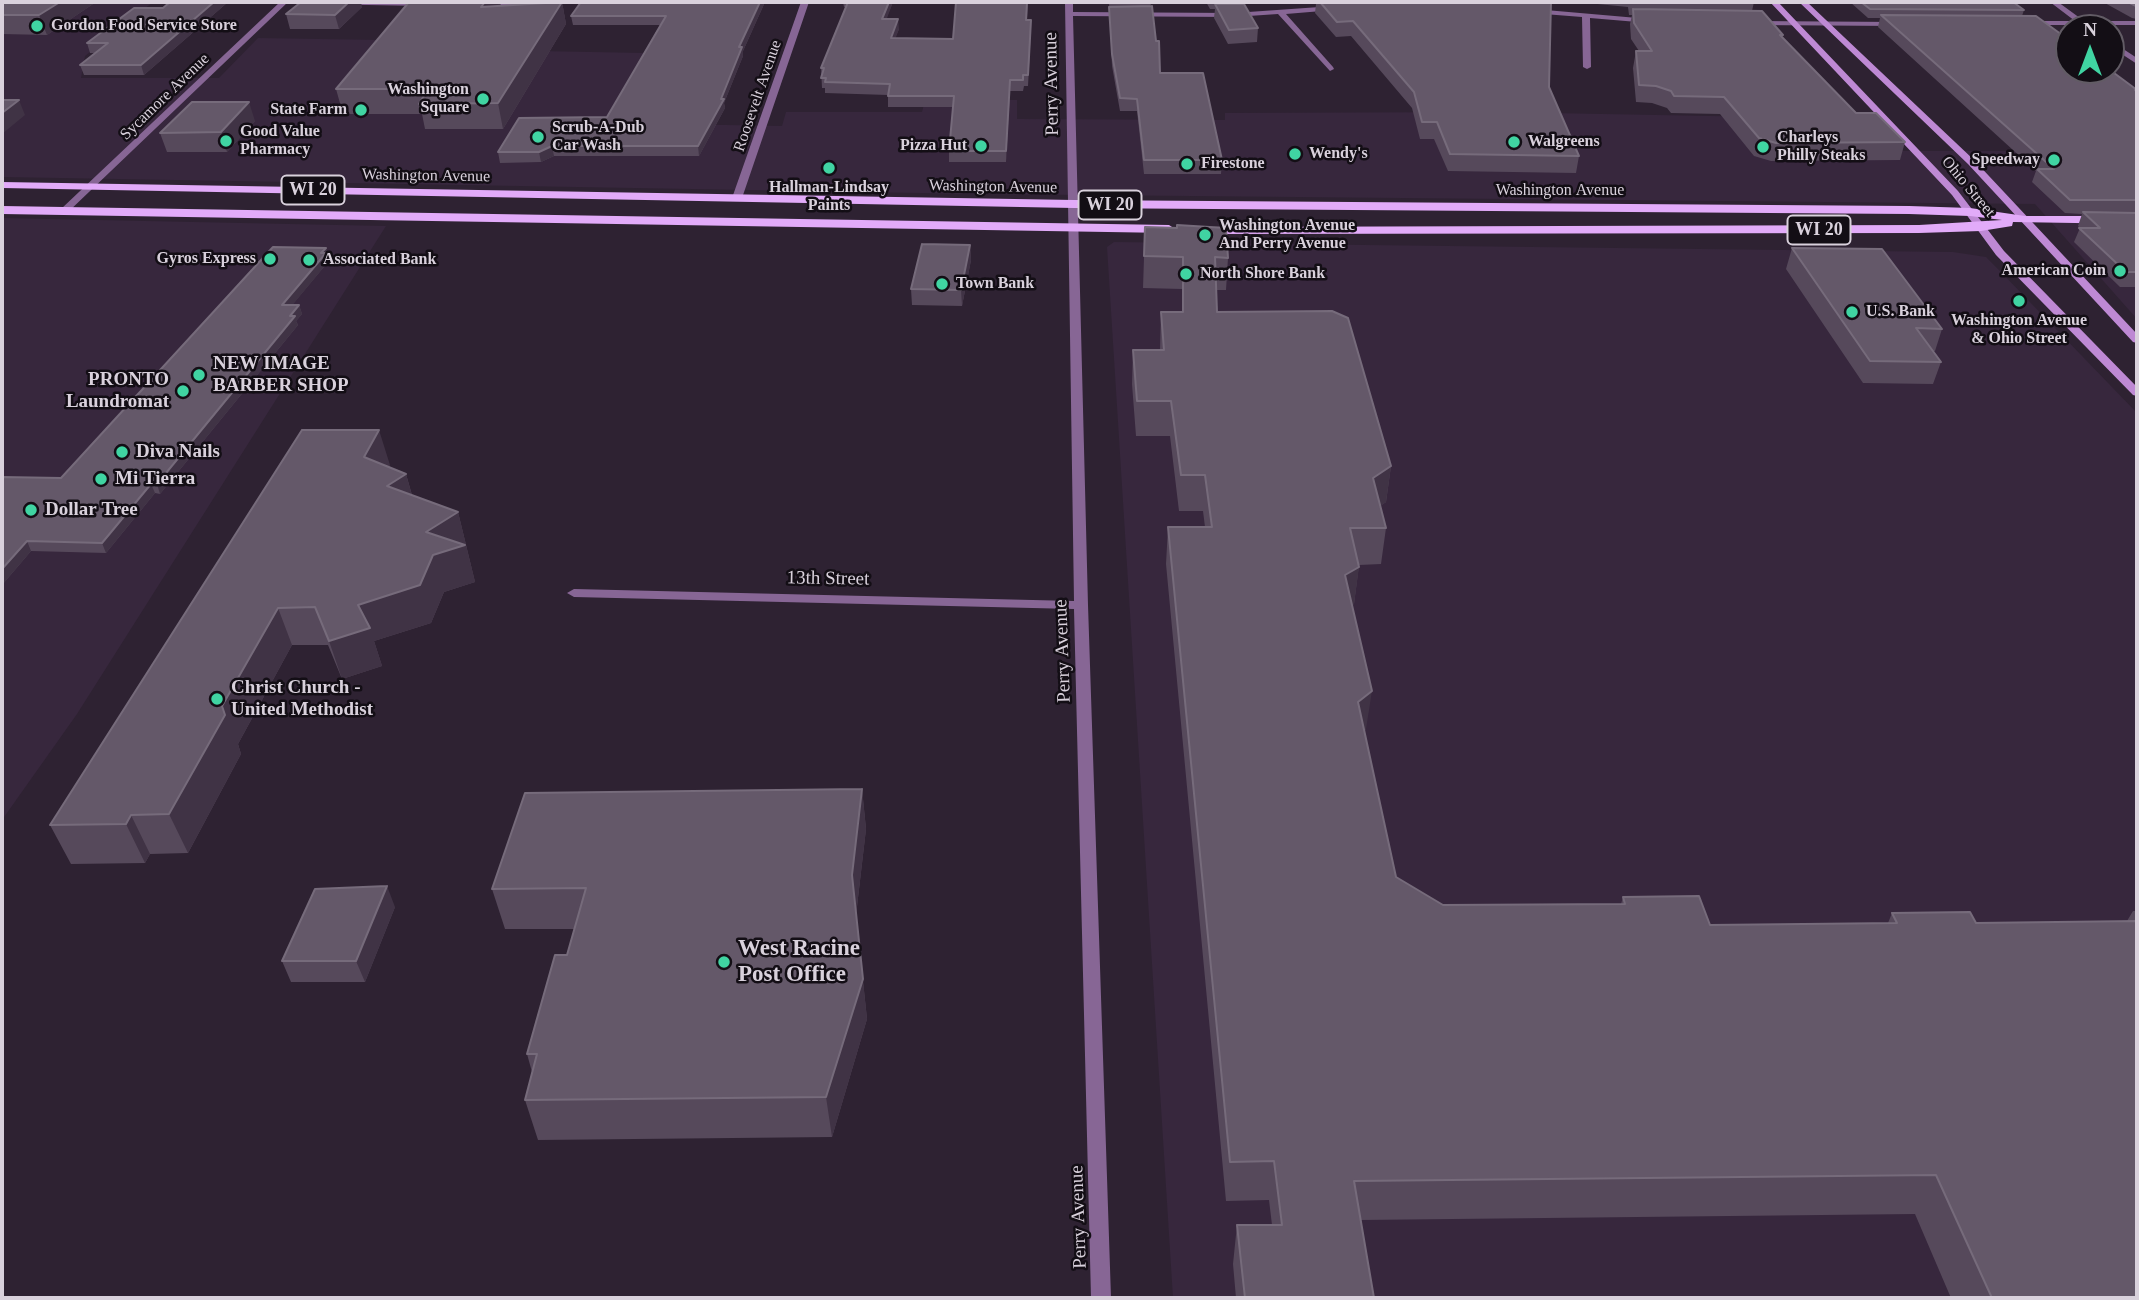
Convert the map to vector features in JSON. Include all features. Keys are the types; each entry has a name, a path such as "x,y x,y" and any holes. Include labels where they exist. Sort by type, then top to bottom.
{"main road":[{"name":"Washington Avenue","path":"2,185 1074,205 1686,207 1970,212 2025,220 2137,220"},
{"path":"809,222 918,212 1048,214 1063,212 1074,205"},
{"path":"1072,228 1083,221 1116,216 1266,216 1303,214 1342,207"},
{"path":"1333,230 1333,223 1345,220 1439,220 1554,207"},
{"path":"1493,230 1586,217 1677,215 1686,207"},
{"name":"WI 20","path":"2,210 1183,229"},
{"name":"Washington Avenue","path":"1197,230 1981,227 2025,220"}],"street":[{"name":"Sycamore Avenue","path":"64,211 284,2"},
{"path":"309,2 442,4"},
{"name":"Roosevelt Avenue","path":"737,198 805,2"},
{"name":"Ohio Street","path":"1774,2 1955,193 2000,253 2137,393"},
{"name":"Ohio Street","path":"1803,2 1972,162 2137,340"},
{"path":"2054,2 2071,14"},
{"path":"468,4 549,4"},
{"path":"1069,8 1281,13 1345,7"},
{"name":"Perry Avenue","path":"1069,8 1081,605 1101,1298"},
{"path":"1524,9 1587,17 1656,21"},
{"path":"1281,13 1330,69"},
{"path":"1587,17 1587,67"},
{"path":"1741,23 1903,23"},
{"path":"2025,23 2055,24"},
{"name":"13th Street","path":"574,593 1081,605"}],"shaded area":[{"path":"2,2 153,2 85,56 81,78 219,78 258,38 382,40 374,48 646,53 613,123 782,126 786,112 922,112 925,100 1017,100 1017,119 1225,120 1225,113 1495,112 1873,119 1903,151 2137,151 2137,319 2035,204 978,194 2,177"},
{"path":"2,218 386,226 77,714 2,820"},
{"path":"1114,242 1953,252 1986,257 2000,271 2137,413 2137,1298 1173,1298 1107,247"}],"building":[{"path":"2,2 60,2 39,15 2,15"},
{"path":"170,2 214,2 141,65 80,65 108,43 87,43 134,8 163,8"},
{"path":"301,2 349,2 335,15 286,14"},
{"path":"409,2 485,2 481,7 562,2 498,103 419,104 428,89 336,89"},
{"path":"581,2 760,2 739,47 742,47 721,99 724,99 698,146 552,146 539,152 498,152 519,118 607,117 666,16 571,16"},
{"path":"848,2 889,2 882,19 898,19 891,38 953,39 956,2 1027,2 1026,20 1031,20 1028,75 1023,75 1023,80 1010,80 1006,151 949,151 954,96 888,96 890,84 825,82 826,78 821,78 824,68 821,68"},
{"path":"1320,2 1551,2 1549,87 1579,156 1450,154 1437,122 1422,122 1414,92 1353,21 1337,22"},
{"path":"1861,2 2013,2 2024,10 1870,9"},
{"path":"1215,4 1244,4 1258,28 1229,30"},
{"path":"1152,6 1156,41 1159,41 1160,73 1203,73 1222,160 1144,160 1137,99 1120,98 1112,54 1109,7"},
{"path":"1633,9 1762,11 1783,35 1780,35 1856,113 1876,113 1905,142 1776,143 1759,138 1724,97 1674,96 1671,91 1656,86 1639,85 1636,51 1652,51 1634,23"},
{"path":"1881,15 2036,16 2055,30 2055,84 2125,84 2125,81 2137,90 2137,200 2070,200 2037,169 2054,169"},
{"path":"2,100 19,100 2,113"},
{"path":"192,102 249,102 221,132 160,133"},
{"path":"2083,212 2137,213 2137,272 2126,272 2079,228 2100,228"},
{"path":"1177,225 1226,228 1228,258 1215,257 1217,312 1332,311 1348,318 1391,466 1373,478 1386,528 1350,528 1359,567 1345,575 1372,691 1358,702 1396,877 1443,905 1625,904 1623,897 1699,896 1710,925 1897,923 1892,913 1970,912 1976,923 2137,921 2137,1298 1992,1298 1936,1175 1354,1181 1374,1298 1245,1298 1237,1225 1282,1225 1274,1161 1230,1162 1168,527 1212,527 1205,475 1181,475 1171,401 1137,401 1133,350 1164,350 1161,312 1183,312 1183,257 1144,256 1145,227 1177,228"},
{"path":"922,244 970,245 961,290 911,289"},
{"path":"273,247 326,248 321,253 326,253 282,305 299,305 290,316 295,316 157,484 151,484 102,543 27,541 2,569 2,477 61,478"},
{"path":"1792,248 1882,249 1942,329 1916,328 1941,362 1870,361"},
{"name":"Christ Church - United Methodist","path":"302,430 379,430 364,457 406,474 387,486 458,512 426,532 465,545 433,555 420,585 358,605 370,628 329,641 315,607 278,608 222,706 225,715 169,814 131,815 126,824 50,825"},
{"name":"West Racine Post Office","path":"862,789 852,875 863,979 826,1097 525,1100 537,1054 527,1054 555,955 567,955 586,888 492,889 525,793"},
{"path":"387,886 356,961 282,961 315,889"}],"place":[{"name":"Gordon Food Service Store","path":"37,26"},
{"name":"Washington Square","path":"483,99"},
{"name":"State Farm","path":"361,110"},
{"name":"Scrub-A-Dub Car Wash","path":"538,137"},
{"name":"Good Value Pharmacy","path":"226,141"},
{"name":"Walgreens","path":"1514,142"},
{"name":"Pizza Hut","path":"981,146"},
{"name":"Charleys Philly Steaks","path":"1763,147"},
{"name":"Wendy's","path":"1295,154"},
{"name":"Speedway","path":"2054,160"},
{"name":"Firestone","path":"1187,164"},
{"name":"Hallman-Lindsay Paints","path":"829,168"},
{"name":"Washington Avenue And Perry Avenue","path":"1205,235"},
{"name":"Gyros Express","path":"270,259"},
{"name":"Associated Bank","path":"309,260"},
{"name":"American Coin","path":"2120,271"},
{"name":"North Shore Bank","path":"1186,274"},
{"name":"Town Bank","path":"942,284"},
{"name":"Washington Avenue & Ohio Street","path":"2019,301"},
{"name":"U.S. Bank","path":"1852,312"},
{"name":"NEW IMAGE BARBER SHOP","path":"199,375"},
{"name":"PRONTO Laundromat","path":"183,391"},
{"name":"Diva Nails","path":"122,452"},
{"name":"Mi Tierra","path":"101,479"},
{"name":"Dollar Tree","path":"31,510"},
{"name":"Christ Church - United Methodist","path":"217,699"},
{"name":"West Racine Post Office","path":"724,962"}]}
